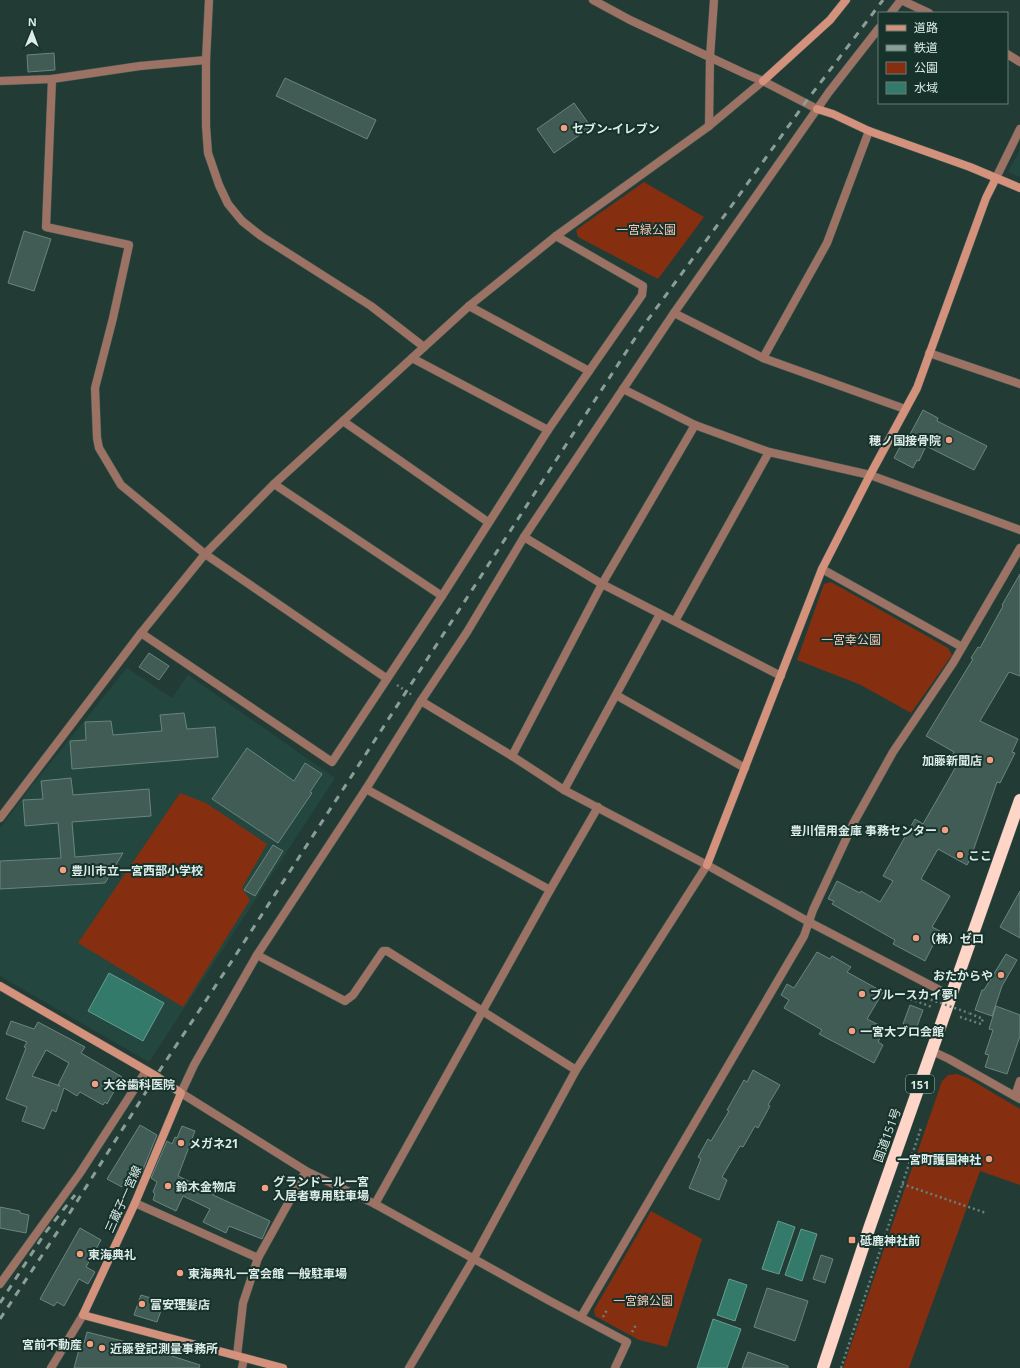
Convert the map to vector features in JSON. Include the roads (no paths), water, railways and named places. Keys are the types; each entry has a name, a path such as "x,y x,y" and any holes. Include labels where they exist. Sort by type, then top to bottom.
{"highway":[{"name":"国道151号","path":"823,1368 870,1226 1020,800"}],"street":[{"path":"209,0 206,60 206,126 208,153 219,185 228,204 242,221 261,236 371,306 424,347"},
{"path":"593,0 630,20 763,81 817,109 833,114 869,131 970,167 1020,188"},
{"path":"709,126 710,57 714,0"},
{"path":"0,818 141,633 205,554 274,484 469,306 556,236 709,126 763,81 830,20 846,0"},
{"path":"892,12 901,0 927,12"},
{"path":"181,1093 194,1065 257,955 467,632 524,538 674,313 817,109 878,29"},
{"path":"1008,55 1020,62"},
{"path":"0,81 52,79 140,66 206,60"},
{"path":"52,79 46,227 129,245 113,318 95,388 97,438 99,448 121,485 168,525 205,554 386,678"},
{"path":"409,1368 474,1258 576,1070 707,865 822,569 916,388 986,198 1020,129"},
{"path":"763,358 827,243 869,131"},
{"path":"141,633 332,762 386,678 442,596 548,430 642,294 643,286 556,236"},
{"path":"469,306 589,372"},
{"path":"674,313 763,358 905,409"},
{"path":"929,353 1020,384"},
{"path":"412,358 548,430"},
{"path":"623,388 695,425 769,452 870,474 1020,530"},
{"path":"343,421 488,522"},
{"path":"512,756 602,584 695,425"},
{"path":"675,621 769,452"},
{"path":"274,484 442,596"},
{"path":"524,538 602,584 781,676"},
{"path":"581,1318 804,936 813,910 854,822 893,752 962,647 1020,548"},
{"path":"822,569 962,647"},
{"path":"564,790 660,614"},
{"path":"616,695 745,768"},
{"path":"421,701 512,756 564,790 707,865 809,922 951,996"},
{"path":"366,789 550,890"},
{"path":"375,1204 550,890 598,807"},
{"path":"257,955 344,1001 353,995 382,951 387,951 576,1070"},
{"path":"0,986 146,1071 306,1171 375,1204 627,1342 614,1368"},
{"path":"932,1051 950,1059 1017,1098 1020,1080"},
{"path":"0,1284 80,1173 146,1071"},
{"name":"三蔵子一宮線","path":"83,1316 135,1204 181,1093"},
{"path":"242,1368 240,1357 244,1303 258,1258 306,1171"},
{"path":"135,1204 258,1258"},
{"path":"50,1368 83,1316 283,1368"}],"water":[{"path":"109,973 164,1003 143,1041 88,1011"},
{"path":"778,1221 795,1227 779,1274 762,1269"},
{"path":"801,1229 817,1234 802,1281 785,1275"},
{"path":"729,1279 747,1285 735,1321 717,1315"},
{"path":"713,1319 741,1329 727,1368 697,1368"}],"railway":[{"path":"0,1319 641,329 805,103 883,0"},
{"path":"0,1303 45,1233 75,1195"}],"place":[{"name":"セブン-イレブン","path":"564,128"},
{"name":"穂ノ国接骨院","path":"949,440"},
{"name":"加藤新聞店","path":"990,760"},
{"name":"豊川信用金庫 事務センター","path":"945,830"},
{"name":"ここ","path":"960,855"},
{"name":"豊川市立一宮西部小学校","path":"63,870"},
{"name":"（株）ゼロ","path":"916,938"},
{"name":"おたからや","path":"1001,975"},
{"name":"ブルースカイ夢I","path":"862,994"},
{"name":"一宮大ブロ会館","path":"852,1031"},
{"name":"大谷歯科医院","path":"95,1084"},
{"name":"メガネ21","path":"181,1143"},
{"name":"一宮町護国神社","path":"989,1159"},
{"name":"鈴木金物店","path":"168,1186"},
{"name":"グランドール一宮 入居者専用駐車場","path":"265,1188"},
{"name":"砥鹿神社前","path":"852,1240"},
{"name":"東海典礼","path":"80,1254"},
{"name":"東海典礼一宮会館 一般駐車場","path":"180,1273"},
{"name":"富安理髪店","path":"142,1304"},
{"name":"宮前不動産","path":"90,1344"},
{"name":"近藤登記測量事務所","path":"102,1348"}],"park label":[{"name":"一宮緑公園","path":"646,229"},
{"name":"一宮幸公園","path":"851,639"},
{"name":"一宮錦公園","path":"643,1300"}]}
